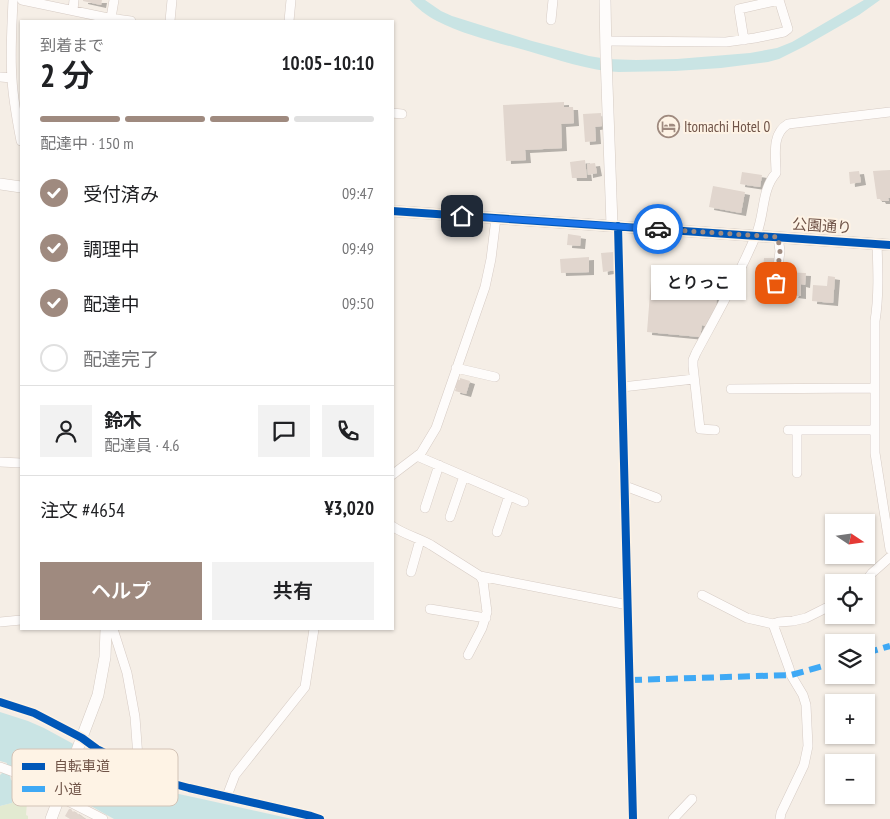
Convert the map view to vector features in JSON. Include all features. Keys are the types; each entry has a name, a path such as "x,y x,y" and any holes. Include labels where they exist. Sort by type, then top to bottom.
{"street":[{"path":"13,0 15,74 19,114"},
{"path":"22,0 108,19 114,0"},
{"path":"73,10 74,0"},
{"path":"170,20 172,0"},
{"path":"290,20 291,0"},
{"path":"550,20 553,0"},
{"path":"605,0 606,72 622,387 633,819"},
{"path":"606,41 726,42 744,40 784,32 788,29 779,0 738,9 744,40"},
{"path":"0,77 15,74"},
{"path":"715,430 700,429 693,360 734,283 760,226 765,193 776,173 776,141 778,134 782,127 788,124 890,112"},
{"path":"0,184 20,187"},
{"name":"公園通り","path":"394,211 890,245"},
{"path":"394,473 421,453 436,428 485,286 491,259 496,218"},
{"path":"774,298 780,252 778,237"},
{"path":"877,244 875,453 890,548"},
{"path":"456,368 495,377"},
{"path":"622,387 694,379"},
{"path":"731,389 875,388"},
{"path":"797,473 793,430 875,430"},
{"path":"417,456 524,502"},
{"path":"0,462 20,463"},
{"path":"424,508 439,465"},
{"path":"450,517 464,476"},
{"path":"625,486 657,498"},
{"path":"497,532 509,496"},
{"path":"394,528 442,551 480,576 628,605"},
{"path":"411,572 420,540"},
{"path":"871,574 890,557"},
{"path":"468,655 486,618 483,581 480,576"},
{"path":"702,595 747,618 773,624 806,618 825,609"},
{"path":"430,609 486,618"},
{"path":"0,622 20,620"},
{"path":"773,624 791,675 806,705 808,746 804,765 781,813 780,819"},
{"path":"78,749 98,695 105,657 106,630"},
{"path":"114,630 127,673 135,717 137,749"},
{"path":"227,796 235,775 305,687 314,630"},
{"path":"0,702 34,713 95,749"},
{"path":"178,785 320,819"},
{"path":"673,819 692,799"},
{"path":"51,819 56,806"},
{"path":"80,806 103,819"}],"green space":[{"path":"12,803 12,806 27,806 26,815 28,819 0,819 0,806"}],"water":[{"path":"410,0 425,0 452,16 532,41 589,56 636,60 677,59 750,53 777,48 792,42 864,0 880,0 859,15 779,59 721,68 619,72 573,64 470,35 433,19 422,12"},
{"path":"0,712 44,728 83,749 12,749 12,770 10,775 12,780 12,803 0,806 0,775 7,763 0,761"},
{"path":"178,794 292,819 114,819 91,806 178,806"}],"building":[{"path":"83,0 102,0 101,5"},
{"path":"564,102 564,107 573,107 574,123 561,124 562,148 525,150 526,160 506,161 503,105"},
{"path":"601,113 602,126 595,127 596,141 585,142 583,114"},
{"path":"585,160 587,178 572,178 570,162"},
{"path":"595,163 597,173 588,175 587,164"},
{"path":"890,170 890,198 888,198 889,201 881,201 877,199 873,171"},
{"path":"859,171 861,182 850,184 849,172"},
{"path":"742,172 762,175 760,187 740,184"},
{"path":"713,186 745,192 741,213 709,207"},
{"path":"568,234 581,236 580,246 567,245"},
{"path":"614,252 616,270 603,272 601,253"},
{"path":"589,257 589,272 561,273 560,259"},
{"path":"764,258 776,258 775,280 762,280"},
{"path":"781,272 806,273 805,285 801,284 801,296 793,295 794,293 788,292 785,286 780,285"},
{"path":"828,276 835,277 833,303 812,301 813,285 827,286"},
{"path":"651,280 718,285 716,306 705,326 702,325 700,337 647,332"},
{"path":"756,284 765,284 764,294 756,293"},
{"path":"460,378 470,381 466,394 455,391 456,388 453,388 456,379 460,380"},
{"path":"69,809 85,819 70,819 65,816"}],"marked path":[{"path":"875,650 890,646"},
{"path":"630,680 791,675 825,666"}],"cycle path":[{"path":"394,211 890,245"},
{"path":"618,226 633,819"},
{"path":"0,702 34,713 82,738 97,749"},
{"path":"178,785 320,819"}],"way so far":[{"path":"658,229 778,237 780,252 776,283"}],"place":[{"name":"Itomachi Hotel 0","path":"668,127"},
{"name":"とりっこ","path":"776,283"}],"route":[{"path":"462,216 658,229"}]}
